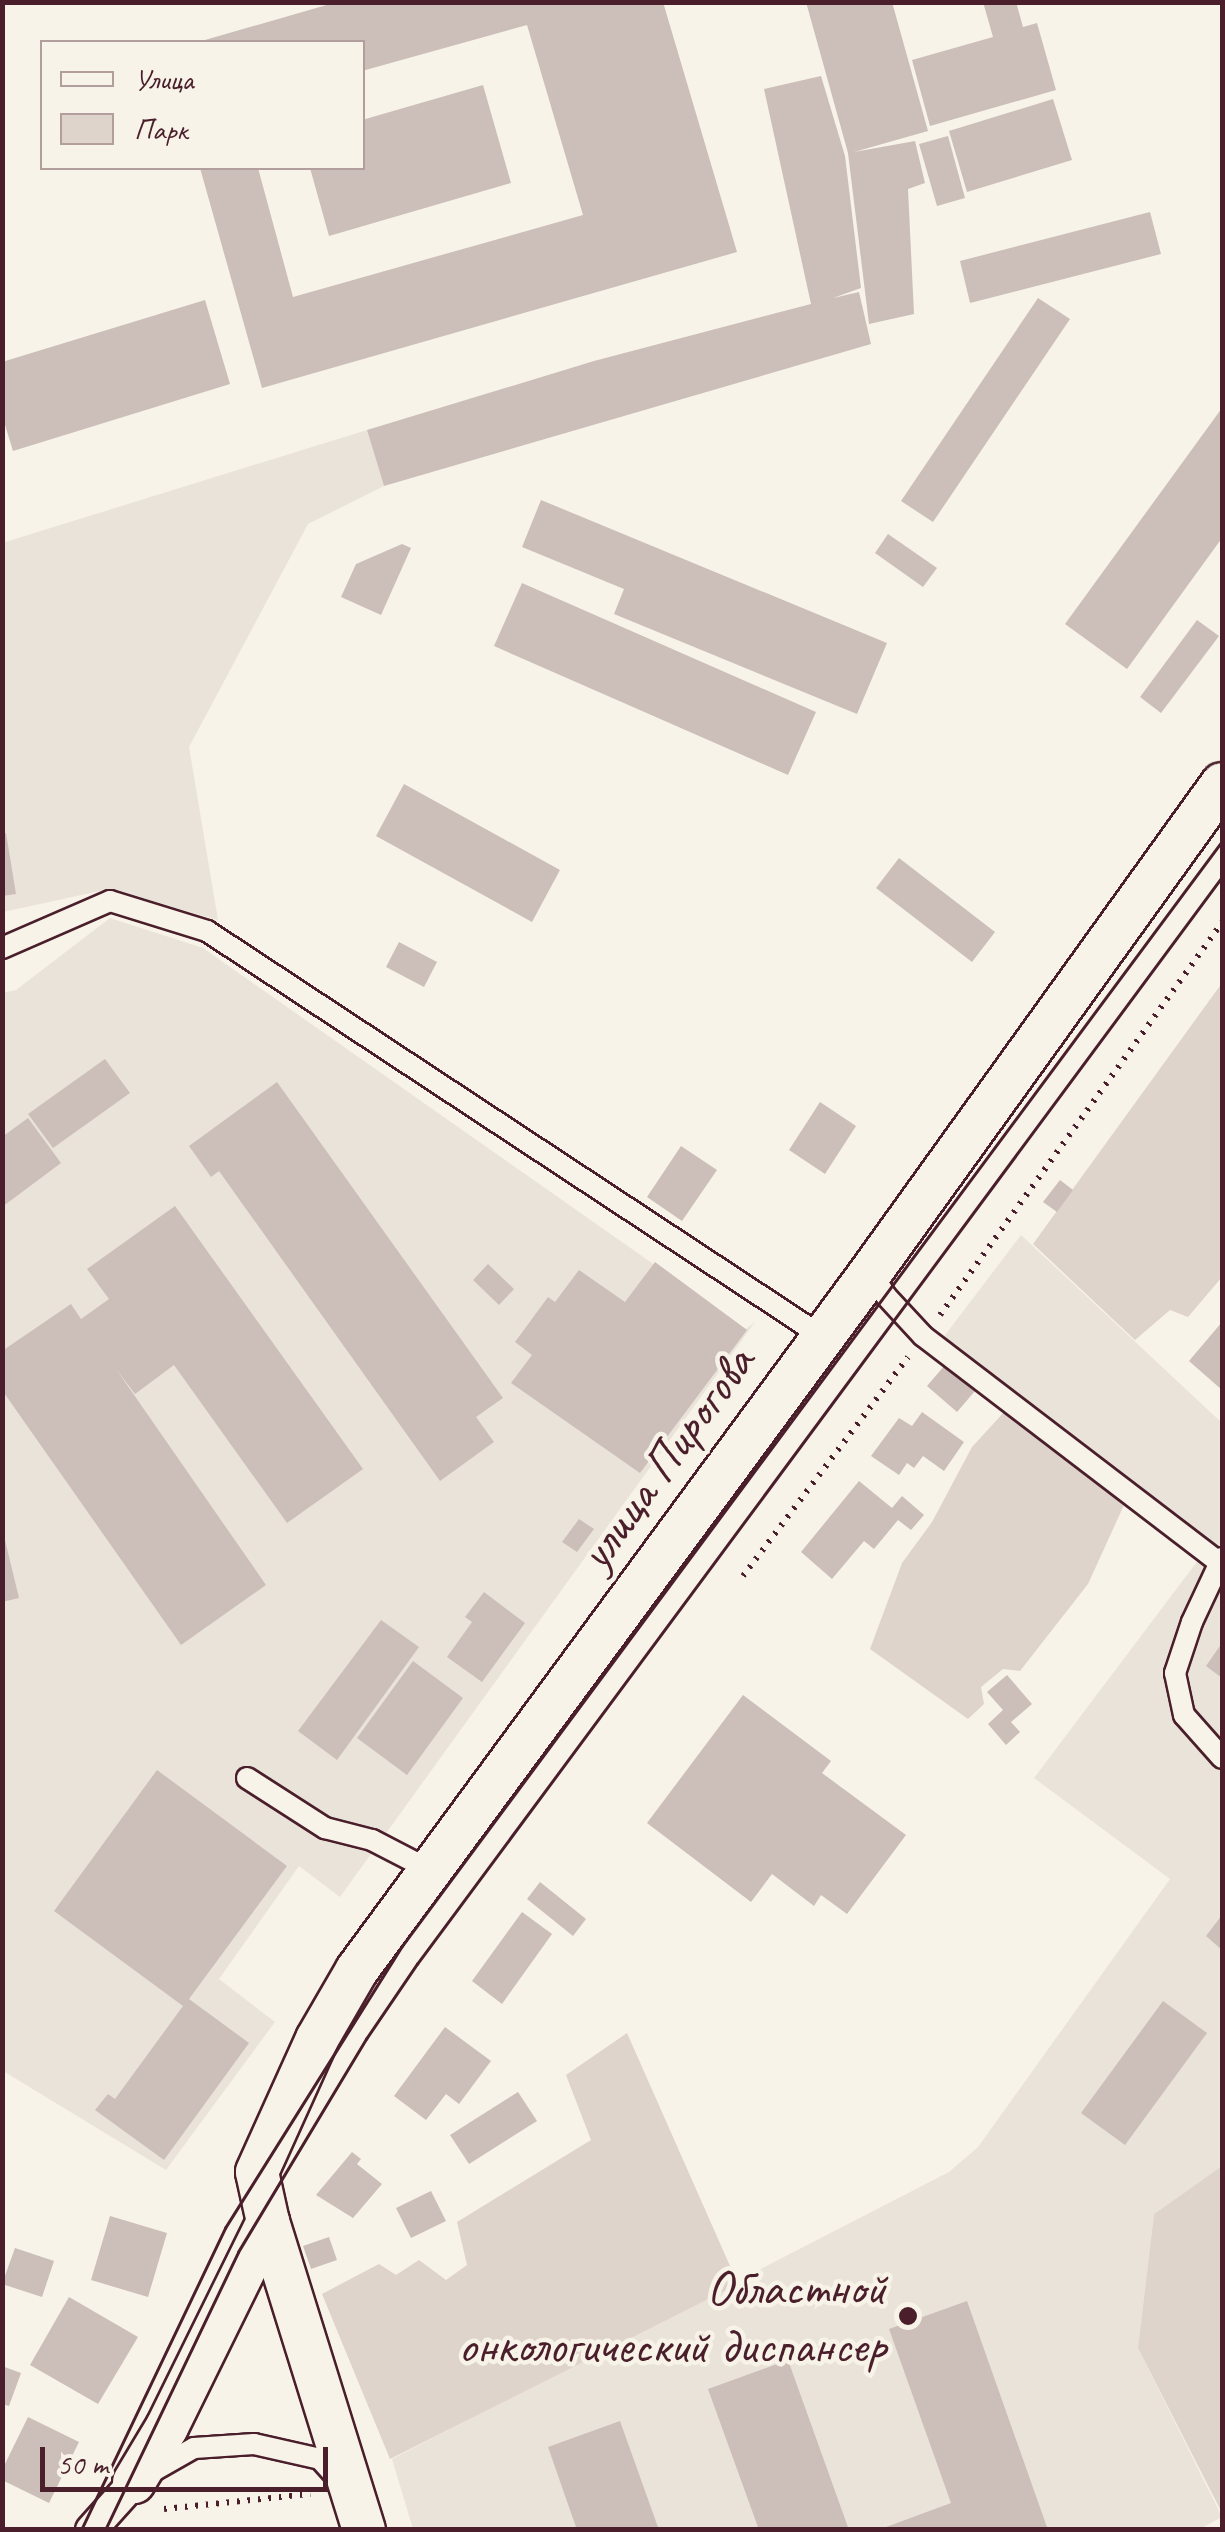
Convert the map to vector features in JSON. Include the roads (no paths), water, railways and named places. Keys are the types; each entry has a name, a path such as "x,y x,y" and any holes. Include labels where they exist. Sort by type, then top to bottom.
{"street":[{"name":"улица Пирогова","path":"358,2512 268,2222 257,2172 316,2039 357,1970 1217,802"},
{"path":"91,2530 134,2482 167,2427 268,2222"}],"lane":[{"path":"2,948 110,901 208,931 823,1337"},
{"path":"871,1272 886,1296 924,1336 1221,1560 1175,1674 1184,1715 1222,1758"},
{"path":"247,1778 325,1828 372,1840 430,1870"},
{"path":"134,2482 194,2448 254,2444 320,2459 358,2512"}],"tram line":[{"path":"81,2530 225,2228 402,1946 1222,841"},
{"path":"105,2530 238,2252 366,2039 417,1964 1222,877"}],"place":[{"name":"Областной онкологический диспансер","path":"908,2316"}]}
